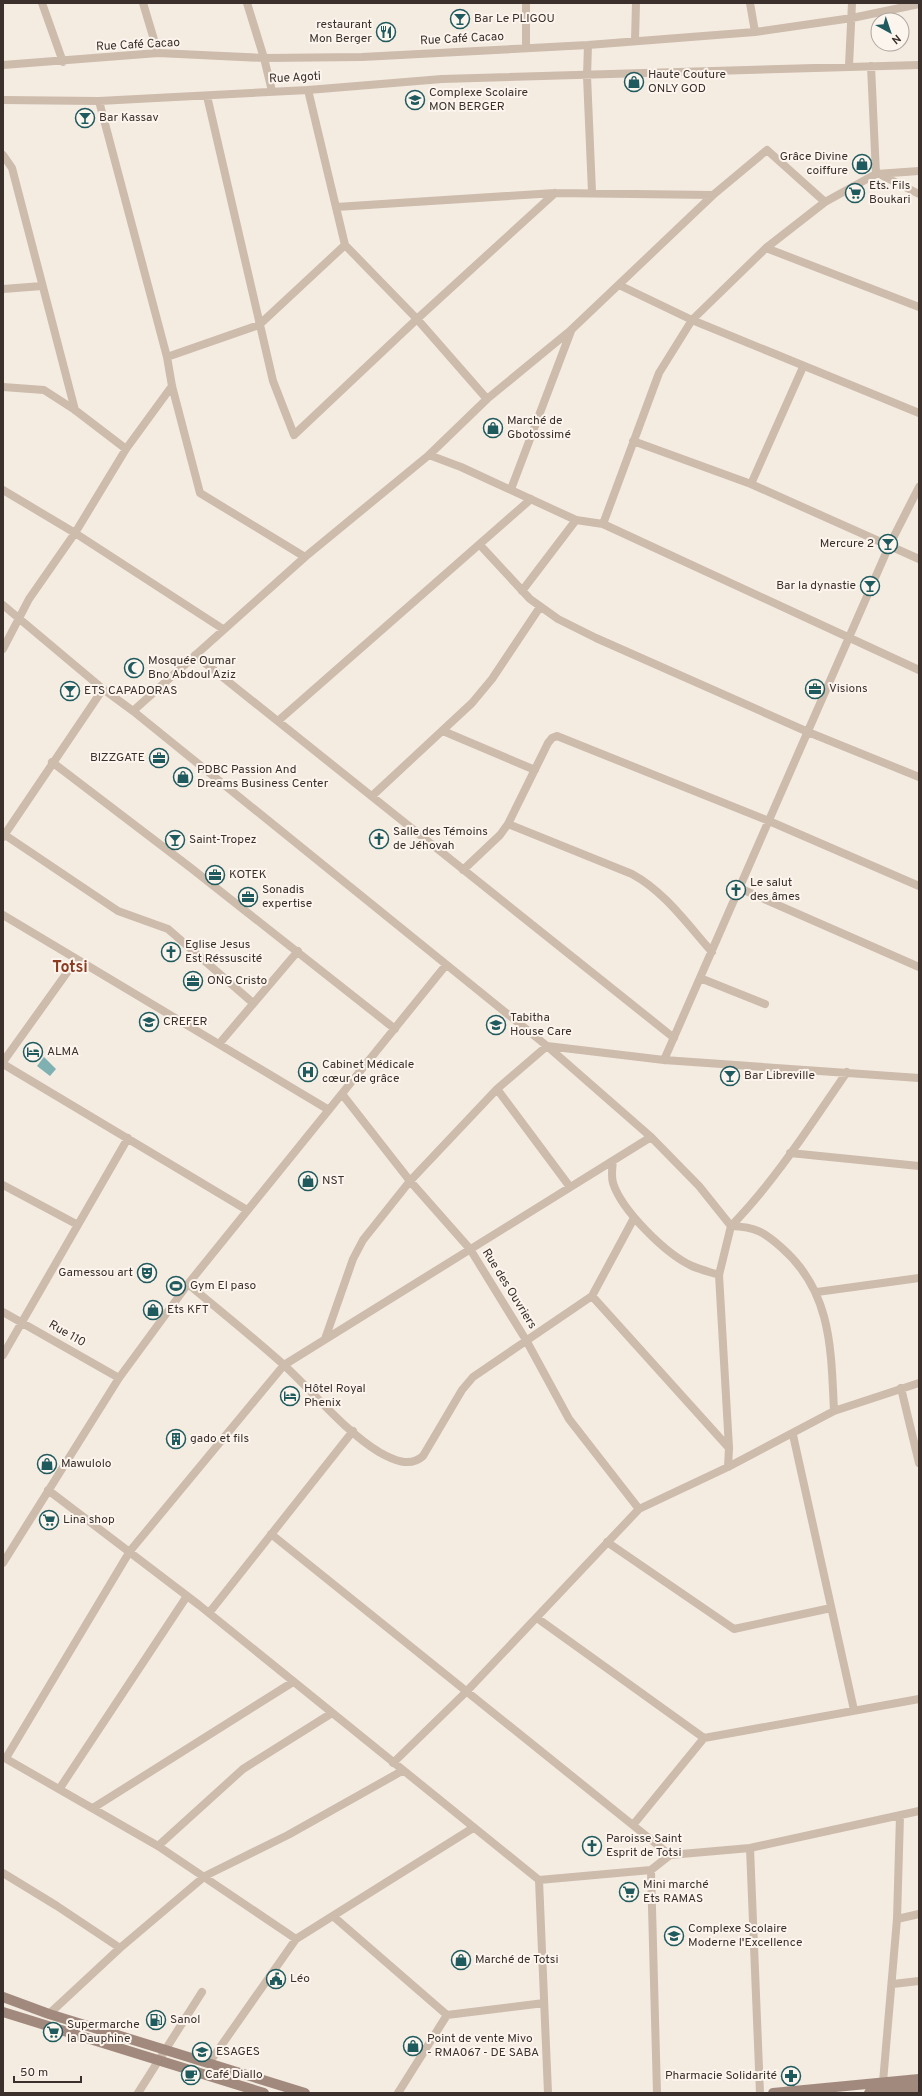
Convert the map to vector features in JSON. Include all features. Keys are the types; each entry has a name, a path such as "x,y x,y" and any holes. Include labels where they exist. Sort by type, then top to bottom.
{"main road":[{"path":"3,1997 49,2014 165,2051 305,2093"},
{"path":"3,2012 264,2093"},
{"path":"774,2093 810,2091 919,2079"},
{"path":"869,2093 919,2089"}],"street":[{"path":"42,3 63,62"},
{"path":"143,3 158,53"},
{"path":"247,3 264,58 272,91"},
{"path":"526,3 526,48"},
{"path":"635,40 636,3"},
{"path":"750,3 756,32"},
{"path":"849,66 852,3"},
{"name":"Rue Café Cacao","path":"3,65 63,62 158,53 264,58 362,56 588,45 635,40 756,32 852,18 919,4"},
{"path":"588,45 587,76 592,192"},
{"name":"Rue Agoti","path":"3,100 99,101 308,90 442,79 587,76 849,66 919,65"},
{"path":"871,66 878,174"},
{"path":"308,90 345,245 417,319 487,399"},
{"path":"207,96 273,381 294,435 417,319 555,193"},
{"path":"99,101 167,356 172,386 200,493 305,557"},
{"path":"133,711 305,557 429,455 487,399 571,330 713,194 767,150 826,202"},
{"path":"3,155 12,168 75,410"},
{"path":"603,524 659,373 692,320 766,248 826,202 878,174 919,171"},
{"path":"878,174 919,194"},
{"path":"336,207 555,193 592,192 713,194"},
{"path":"167,356 259,325 345,245"},
{"path":"766,248 919,307"},
{"path":"619,285 692,320 803,367 919,413"},
{"path":"3,289 42,286"},
{"path":"511,489 571,330"},
{"path":"751,484 803,367"},
{"path":"3,649 29,599 75,533 126,449 172,386"},
{"path":"3,387 44,390 75,410 126,449"},
{"path":"633,441 751,484 919,559"},
{"path":"429,455 511,489 576,520 603,524 919,670"},
{"path":"664,1060 889,546 919,487"},
{"path":"3,490 75,533 223,629"},
{"path":"278,721 531,499"},
{"path":"522,592 576,520"},
{"path":"480,545 522,592 540,607 558,619 596,638 808,732 919,777"},
{"path":"3,605 103,689 133,711 446,966 547,1046 652,1137 699,1186 731,1226 756,1229 770,1237 800,1265 817,1292 830,1342 834,1411"},
{"path":"372,796 472,703 492,680 540,607"},
{"path":"196,655 674,1038"},
{"path":"103,689 52,762 4,836 118,911 168,929 253,1003"},
{"path":"443,731 535,770"},
{"path":"463,870 500,835 508,824 548,743 552,738 557,736 769,821 919,886"},
{"path":"52,762 298,951 395,1029"},
{"path":"508,824 632,874 645,881 665,899 712,952"},
{"path":"739,888 919,967"},
{"path":"3,915 329,1110"},
{"path":"219,1044 298,951"},
{"path":"76,960 3,1063 247,1210"},
{"path":"3,1563 119,1378 188,1284 446,966"},
{"path":"700,978 765,1004"},
{"path":"325,1339 357,1250 410,1181 497,1089 547,1046 664,1060 918,1077"},
{"path":"728,1467 729,1448 719,1275 731,1226 749,1206 790,1153 847,1072"},
{"path":"497,1089 570,1187"},
{"name":"Rue des Ouvriers","path":"342,1094 410,1181 470,1249 526,1340 569,1420 639,1508"},
{"path":"296,1939 206,1876 158,1846 60,1788 5,1758 130,1551 284,1365 652,1137"},
{"path":"3,1355 128,1138"},
{"path":"790,1153 919,1166"},
{"path":"613,1162 613,1183 619,1197 634,1218 677,1257 692,1266 719,1275"},
{"path":"3,1185 78,1225"},
{"path":"188,1284 284,1365 353,1431 381,1453 407,1464 419,1461 423,1456 468,1382 473,1377 592,1296 634,1218"},
{"path":"817,1292 919,1278"},
{"path":"592,1296 729,1448"},
{"name":"Rue 110","path":"3,1312 119,1378"},
{"path":"393,1763 466,1692 639,1508 793,1435 834,1411 919,1383"},
{"path":"901,1388 919,1463"},
{"path":"209,1613 353,1431"},
{"path":"793,1435 854,1710"},
{"path":"48,1490 130,1551 209,1613 538,1880 651,1870 670,1855 750,1848 919,1811"},
{"path":"271,1534 670,1855"},
{"path":"607,1542 734,1629 831,1608"},
{"path":"60,1788 187,1596"},
{"path":"537,1618 704,1738"},
{"path":"93,1808 293,1682"},
{"path":"633,1825 704,1738 919,1699"},
{"path":"158,1846 243,1769 332,1713"},
{"path":"49,2014 120,1948 206,1876 310,1823 402,1771"},
{"path":"883,2082 893,1984 897,1919 900,1816"},
{"path":"209,2063 296,1939 334,1917 474,1828"},
{"path":"750,1848 760,2093"},
{"path":"651,1870 657,2093"},
{"path":"3,1873 57,1906 120,1948"},
{"path":"538,1880 548,2093"},
{"path":"897,1919 919,1914"},
{"path":"334,1917 447,2015 544,2004"},
{"path":"893,1984 919,1981"},
{"path":"138,2093 160,2061 202,1992"},
{"path":"398,2093 447,2015"}],"water":[{"path":"44,1057 56,1069 50,1076 37,1066"}],"place":[{"name":"Bar Le PLIGOU","path":"460,19"},
{"name":"restaurant Mon Berger","path":"386,32"},
{"name":"Haute Couture ONLY GOD","path":"634,82"},
{"name":"Complexe Scolaire MON BERGER","path":"415,100"},
{"name":"Bar Kassav","path":"85,118"},
{"name":"Grâce Divine coiffure","path":"862,164"},
{"name":"Ets. Fils Boukari","path":"855,193"},
{"name":"Marché de Gbotossimé","path":"493,428"},
{"name":"Mercure 2","path":"888,544"},
{"name":"Bar la dynastie","path":"870,586"},
{"name":"Mosquée Oumar Bno Abdoul Aziz","path":"134,668"},
{"name":"Visions","path":"815,689"},
{"name":"ETS CAPADORAS","path":"70,691"},
{"name":"BIZZGATE","path":"159,758"},
{"name":"PDBC Passion And Dreams Business Center","path":"183,777"},
{"name":"Salle des Témoins de Jéhovah","path":"379,839"},
{"name":"Saint-Tropez","path":"175,840"},
{"name":"KOTEK","path":"215,875"},
{"name":"Le salut des âmes","path":"736,890"},
{"name":"Sonadis expertise","path":"248,897"},
{"name":"Eglise Jesus Est Réssuscité","path":"171,952"},
{"name":"ONG Cristo","path":"193,981"},
{"name":"CREFER","path":"149,1022"},
{"name":"Tabitha House Care","path":"496,1025"},
{"name":"ALMA","path":"33,1052"},
{"name":"Cabinet Médicale cœur de grâce","path":"308,1072"},
{"name":"Bar Libreville","path":"730,1076"},
{"name":"NST","path":"308,1181"},
{"name":"Gamessou art","path":"147,1273"},
{"name":"Gym El paso","path":"176,1286"},
{"name":"Ets KFT","path":"153,1310"},
{"name":"Hôtel Royal Phenix","path":"290,1396"},
{"name":"gado et fils","path":"176,1439"},
{"name":"Mawulolo","path":"47,1464"},
{"name":"Lina shop","path":"49,1520"},
{"name":"Paroisse Saint Esprit de Totsi","path":"592,1846"},
{"name":"Mini marché Ets RAMAS","path":"629,1892"},
{"name":"Complexe Scolaire Moderne l'Excellence","path":"674,1936"},
{"name":"Marché de Totsi","path":"461,1960"},
{"name":"Léo","path":"276,1979"},
{"name":"Sanol","path":"156,2020"},
{"name":"Supermarche la Dauphine","path":"53,2032"},
{"name":"Point de vente Mivo - RMA067 - DE SABA","path":"413,2046"},
{"name":"ESAGES","path":"202,2052"},
{"name":"Café Diallo","path":"191,2075"},
{"name":"Pharmacie Solidarité","path":"791,2076"}],"district":[{"name":"Totsi","path":"70,968"}]}
